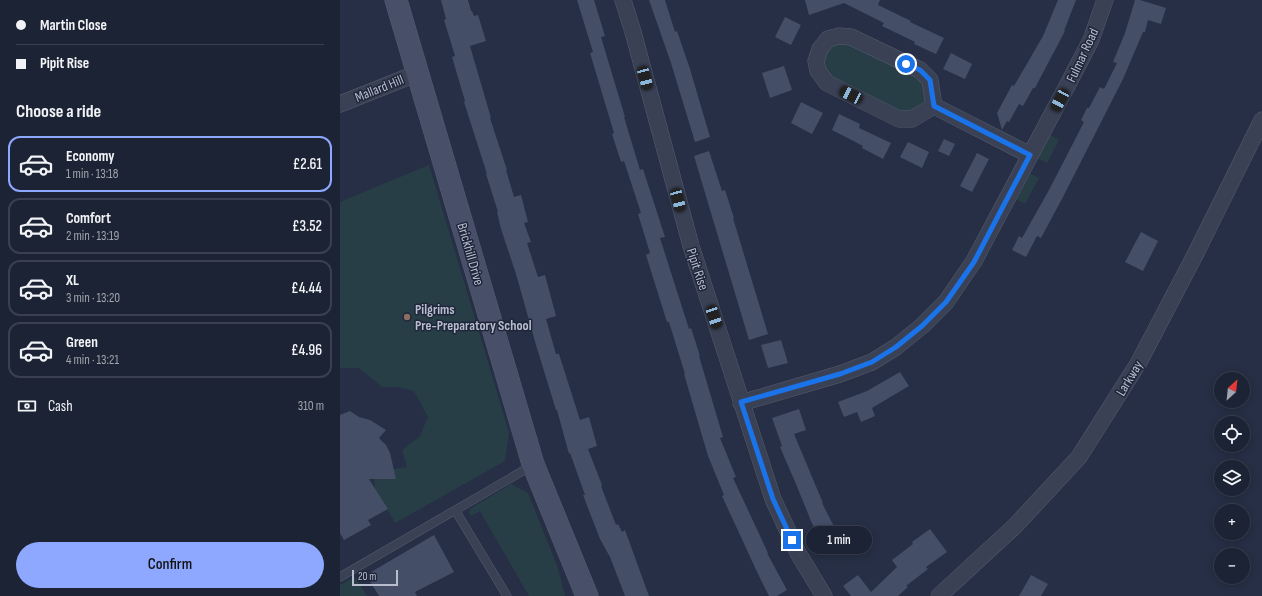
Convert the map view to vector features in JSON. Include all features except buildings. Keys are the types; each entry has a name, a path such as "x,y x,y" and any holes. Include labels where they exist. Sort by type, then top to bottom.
{"street":[{"name":"Brickhill Drive","path":"396,0 533,464 587,596"},
{"name":"Pipit Rise","path":"623,0 691,246 773,499 798,553 824,596"},
{"name":"Fulmar Road","path":"741,402 840,374 872,362 896,347 922,326 946,302 974,262 1030,155 1090,40 1104,0"},
{"path":"839,36 851,37 920,70 930,80 934,106 912,119 899,119 827,83 818,72 816,61 820,49 828,40 839,36"},
{"name":"Mallard Hill","path":"340,104 418,73"},
{"path":"934,106 1030,155"},
{"name":"Larkway","path":"942,595 1015,526 1079,457 1139,362 1196,253 1262,120"}],"lane":[{"path":"340,577 533,464"},
{"path":"455,510 507,596"}],"shaded area":[{"path":"840,41 916,76 926,92 925,100 920,109 899,114 824,74 823,51"},
{"path":"1048,134 1059,140 1047,163 1035,157"},
{"name":"Pilgrims Pre-Preparatory School","path":"429,165 509,432 505,461 395,523 375,488 374,479 394,469 407,467 402,450 420,436 428,417 414,391 398,387 382,387 359,368 340,368 340,202"},
{"path":"1028,172 1039,178 1025,204 1014,198"},
{"path":"511,484 528,493 558,568 565,596 529,596 480,511 471,516 469,513 470,509"},
{"path":"355,577 367,596 340,596 340,585"}],"place":[{"name":"Pilgrims Pre-Preparatory School","path":"407,317"}],"route":[{"path":"792,540 773,499 741,402 840,374 872,362 896,347 922,326 946,302 974,262 1030,155 934,106 930,80 920,70 906,64"}]}
